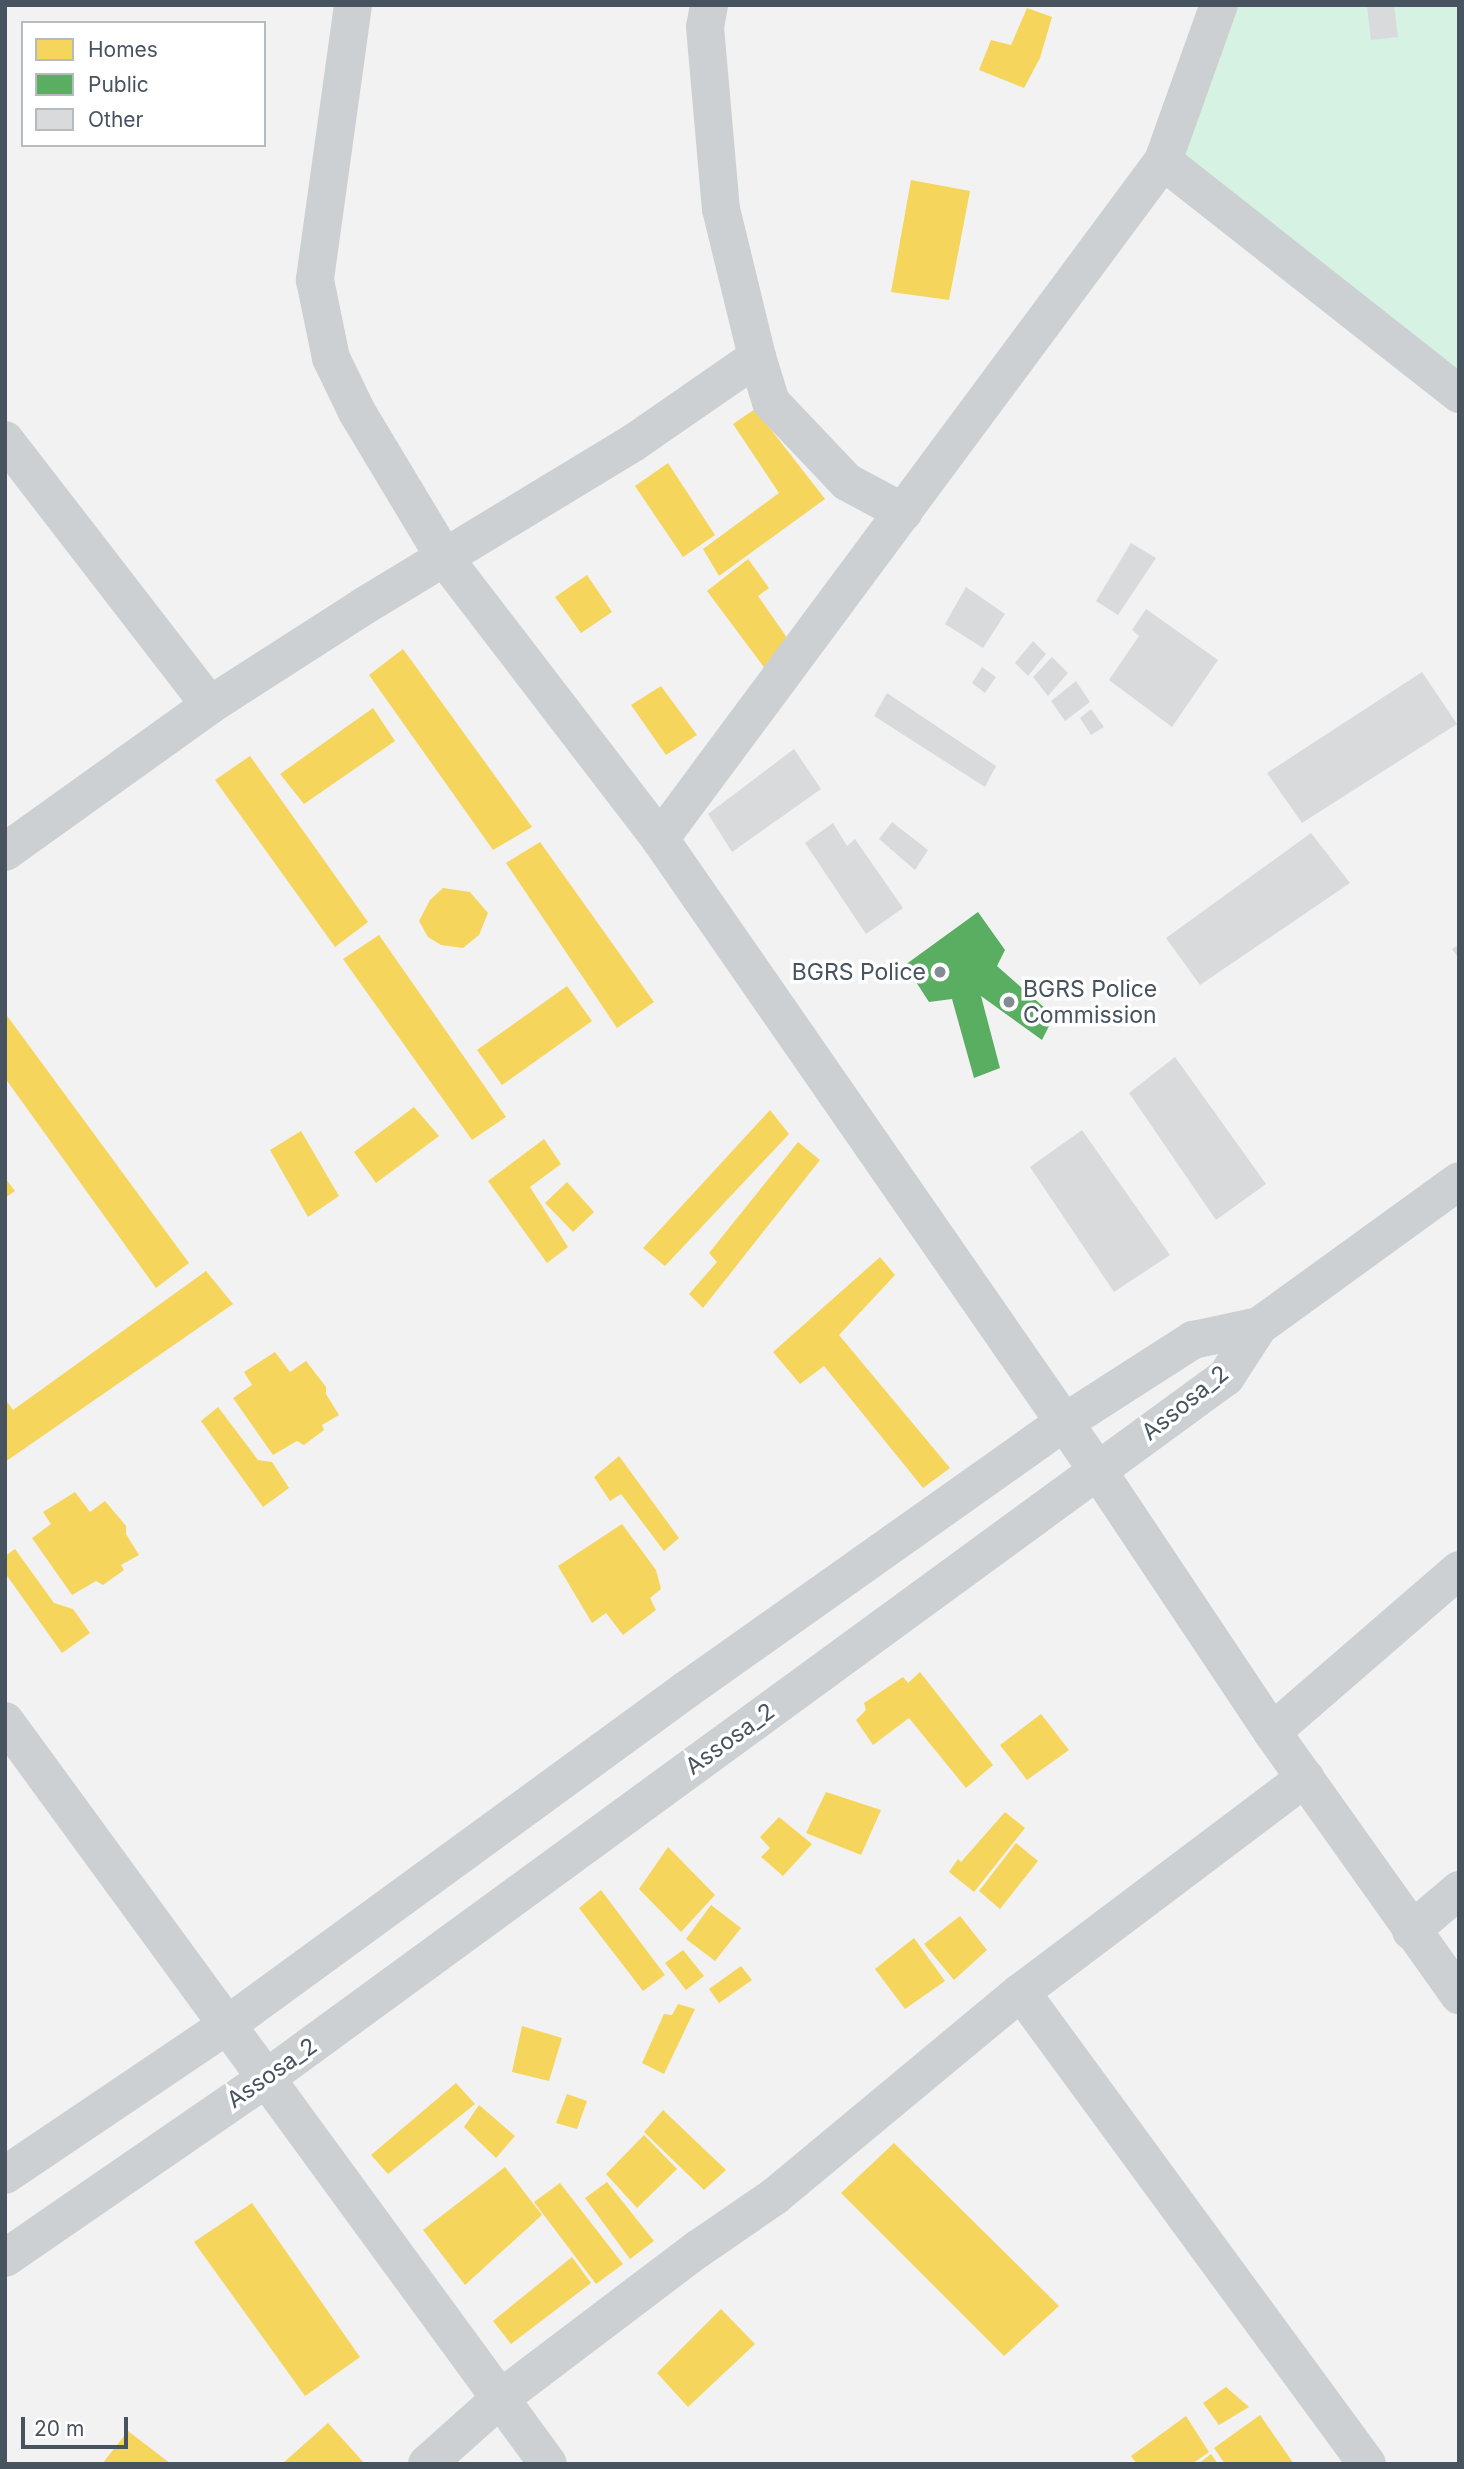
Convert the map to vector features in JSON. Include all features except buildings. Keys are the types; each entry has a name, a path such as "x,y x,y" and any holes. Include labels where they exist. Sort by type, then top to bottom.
{"street":[{"path":"353,5 315,281 331,358 357,412 446,560 660,839 1062,1424 1098,1471 1272,1731 1411,1931 1459,1995"},
{"path":"709,5 705,27 721,209 757,357 771,401 847,482 903,512"},
{"path":"660,839 1163,161 1219,5"},
{"path":"1163,161 1459,394"},
{"path":"5,852 210,705 365,606 446,560 633,443 757,357"},
{"path":"5,440 210,705"},
{"path":"1258,1326 1459,1181"},
{"name":"Assosa_2","path":"5,2175 227,2025 686,1690 1062,1424 1193,1340 1258,1326"},
{"name":"Assosa_2","path":"5,2258 265,2079 1226,1377 1258,1326"},
{"path":"1272,1731 1459,1570"},
{"path":"5,1721 548,2464"},
{"path":"427,2464 502,2398 698,2249 775,2196 1021,1992 1305,1778"},
{"path":"1411,1931 1459,1890"},
{"path":"1021,1992 1367,2464"}],"green space":[{"path":"1225,5 1459,5 1459,394 1167,164"}],"place":[{"name":"BGRS Police","path":"940,972"},
{"name":"BGRS Police Commission","path":"1009,1002"}]}
